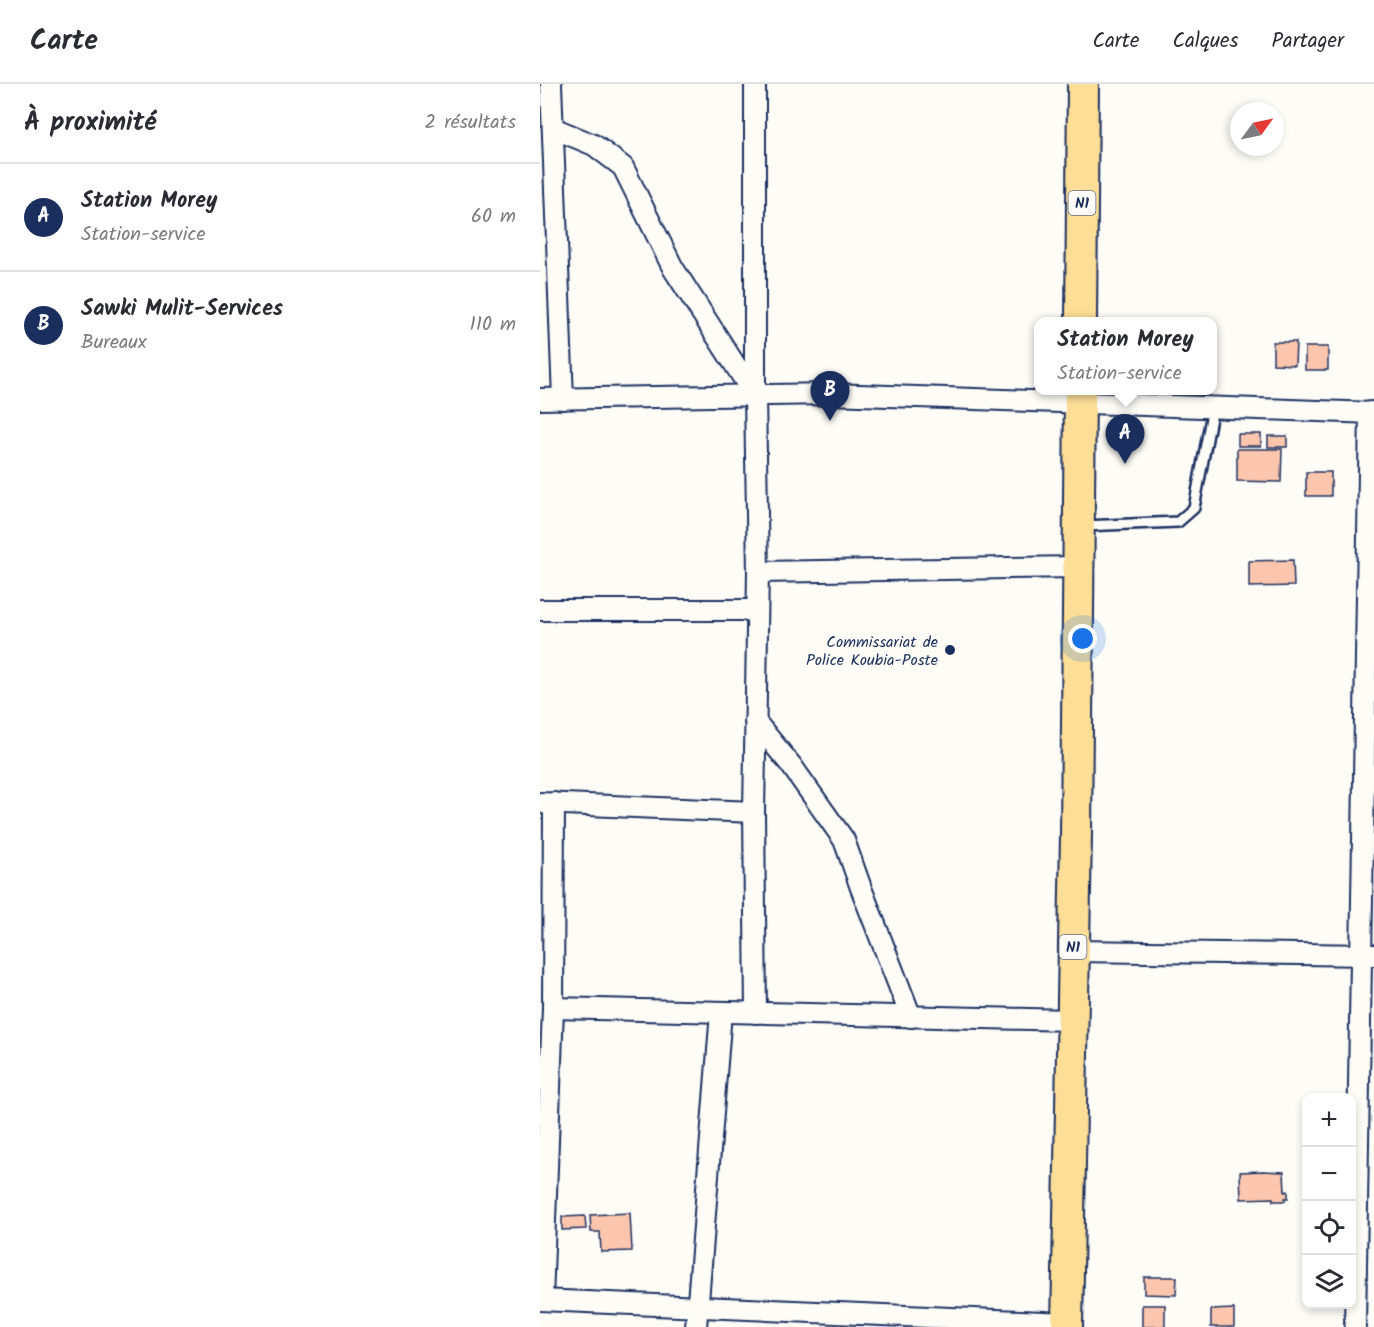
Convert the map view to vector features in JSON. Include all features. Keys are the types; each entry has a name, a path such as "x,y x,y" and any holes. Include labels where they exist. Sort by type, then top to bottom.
{"main road":[{"name":"N1","path":"1081,317 1083,84"},
{"name":"N1","path":"1067,1325 1080,397"}],"street":[{"path":"551,84 563,399"},
{"path":"755,84 755,396 758,572 754,812 756,1013"},
{"path":"553,128 594,145 623,167 673,268 755,396"},
{"path":"540,399 831,394 1080,397 1213,407 1372,412 1367,955 1355,1327"},
{"path":"758,572 1079,567"},
{"path":"540,610 756,610"},
{"path":"755,721 791,765 844,840 911,1017"},
{"path":"754,812 547,803 553,1008 541,1300 1067,1325"},
{"path":"1073,951 1367,955"},
{"path":"553,1008 1071,1020"},
{"path":"696,1327 721,1012"}],"lane":[{"path":"1079,527 1178,522 1188,515 1194,508 1213,407"}],"building":[{"path":"1273,342 1296,342 1295,365 1273,364"},
{"path":"1305,347 1328,347 1328,370 1305,370"},
{"path":"1238,434 1261,434 1261,446 1238,446"},
{"path":"1268,436 1287,436 1287,447 1268,447"},
{"path":"1237,449 1282,449 1281,482 1237,481"},
{"path":"1306,472 1331,472 1331,496 1306,496"},
{"path":"1293,560 1294,586 1249,587 1249,561"},
{"path":"1240,1172 1284,1172 1285,1192 1288,1191 1288,1198 1285,1198 1285,1201 1273,1201 1273,1198 1241,1199"},
{"path":"630,1213 632,1251 601,1252 600,1232 591,1232 590,1215"},
{"path":"585,1216 586,1229 562,1230 562,1217"},
{"path":"1144,1277 1177,1277 1176,1295 1144,1294"},
{"path":"1142,1305 1165,1305 1165,1327 1142,1327"},
{"path":"1234,1309 1234,1327 1211,1327 1211,1310"}],"place":[{"name":"Sawki Mulit-Services","path":"830,421"},
{"name":"Station Morey","path":"1125,464"},
{"name":"Commissariat de Police Koubia-Poste","path":"950,650"}]}
